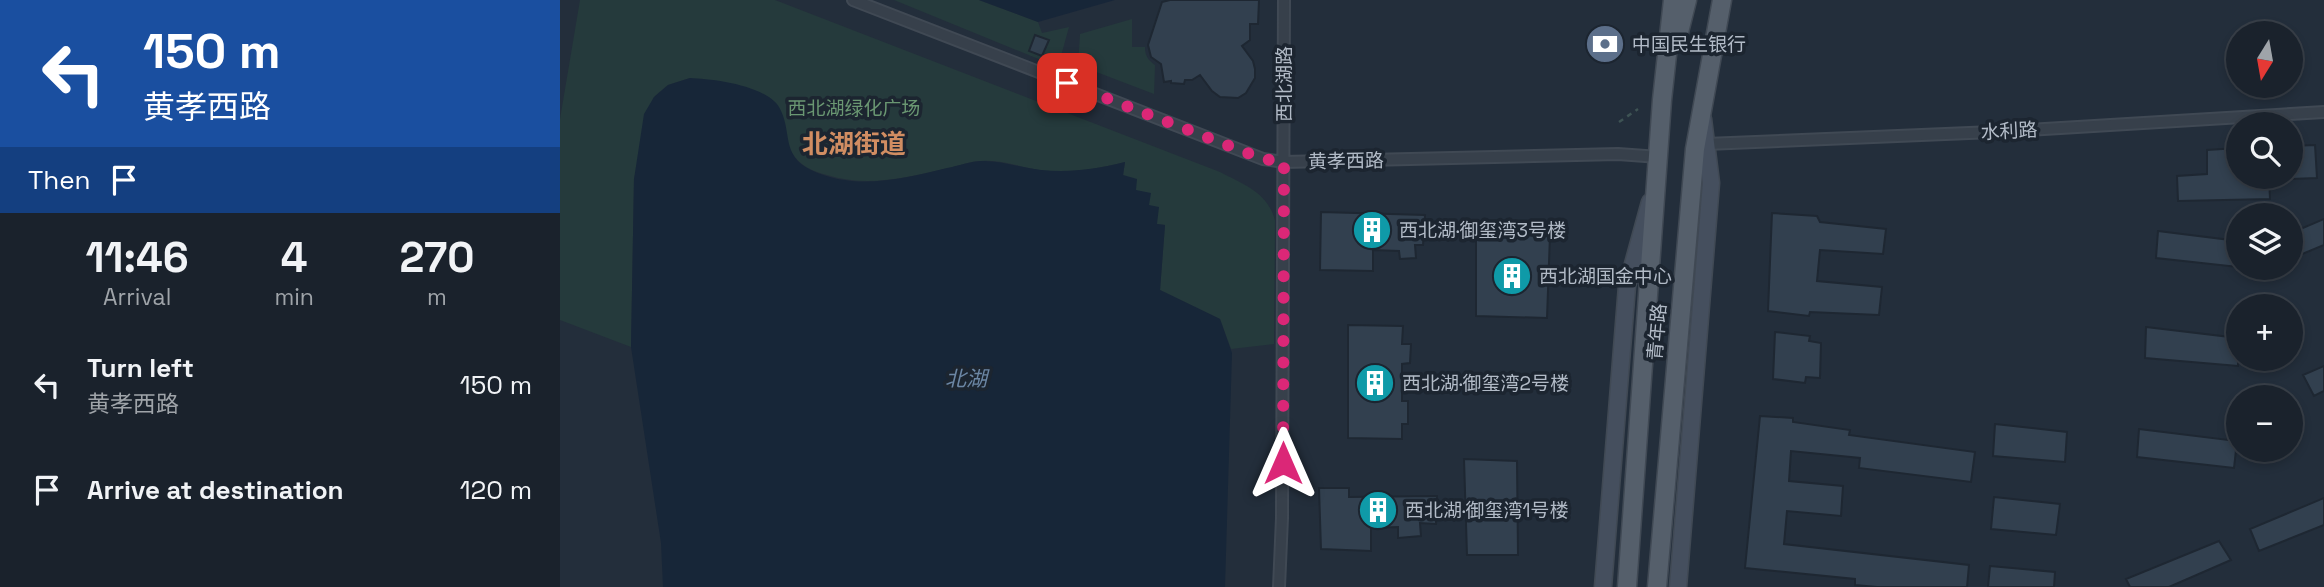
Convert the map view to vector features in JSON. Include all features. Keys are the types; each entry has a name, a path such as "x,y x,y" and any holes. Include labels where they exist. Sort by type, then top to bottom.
{"main road":[{"name":"青年路","path":"1627,587 1662,100 1673,0"},
{"path":"1662,100 1686,0"},
{"path":"1703,100 1712,0"},
{"name":"青年路","path":"1657,587 1701,147 1703,100 1722,0"},
{"path":"1678,587 1711,183 1701,147"},
{"path":"1603,587 1627,286 1658,165"}],"street":[{"name":"黄孝西路","path":"853,0 1263,159 1284,162 1618,154 1658,165"},
{"name":"西北湖路","path":"1279,587 1282,518 1284,0"},
{"name":"水利路","path":"1701,147 2324,112"}],"path":[{"path":"1619,122 1638,109"}],"green space":[{"name":"西北湖绿化广场","path":"580,0 775,0 1220,172 1261,196 1272,211 1275,221 1274,344 1231,349 1220,319 1160,290 1165,225 1157,224 1149,205 1123,176 1125,162 1093,169 1061,171 1039,170 996,161 977,161 888,180 842,179 816,172 803,165 792,153 690,78 668,85 654,97 634,179 631,347 560,320 560,119"},
{"path":"894,0 979,0 1038,22 1042,33 1069,27 1058,67"},
{"path":"1132,19 1132,47 1145,47 1147,58 1155,65 1154,94 1078,65 1080,34"}],"water":[{"path":"979,0 1115,0 1038,22"},
{"name":"北湖","path":"690,78 751,88 772,99 783,116 791,150 801,164 811,170 844,180 896,179 978,161 1062,171 1125,162 1123,175 1137,179 1136,190 1151,193 1149,205 1159,207 1157,224 1165,225 1160,290 1220,319 1232,353 1225,587 663,587 661,543 631,347 634,179 644,114 654,97 668,85"}],"building":[{"path":"1259,0 1258,24 1250,24 1250,40 1242,46 1253,61 1255,69 1255,78 1246,93 1238,98 1220,97 1200,75 1192,80 1185,80 1184,84 1164,82 1161,64 1151,57 1148,45 1162,2"},
{"path":"1035,35 1049,40 1042,56 1029,51"},
{"path":"2315,145 2317,178 2303,179 2303,146"},
{"path":"2226,149 2226,189 2270,189 2270,199 2178,201 2177,176 2207,174 2207,150"},
{"name":"西北湖·御玺湾3号楼","path":"1321,212 1425,215 1423,245 1415,245 1416,258 1400,259 1399,251 1373,250 1373,271 1320,270"},
{"path":"1772,213 1817,216 1820,222 1886,229 1883,254 1820,250 1817,281 1882,287 1879,315 1810,312 1809,316 1768,311"},
{"path":"2324,219 2324,245 2303,254 2303,228"},
{"path":"2158,231 2226,240 2226,266 2156,258"},
{"name":"西北湖国金中心","path":"1476,232 1550,235 1547,318 1476,316"},
{"name":"西北湖·御玺湾2号楼","path":"1348,325 1403,326 1402,344 1411,344 1410,363 1402,364 1402,401 1408,401 1408,424 1402,424 1402,439 1348,438"},
{"path":"2146,327 2226,337 2226,365 2145,358"},
{"path":"1775,332 1810,336 1809,341 1821,343 1820,378 1806,377 1805,383 1773,379"},
{"path":"2324,366 2324,391 2314,396 2303,375"},
{"path":"1760,416 1793,418 1793,422 1850,430 1849,435 1975,452 1971,482 1859,468 1860,458 1791,451 1789,481 1843,486 1841,516 1787,511 1784,544 1969,565 1967,587 1877,587 1855,585 1855,579 1745,568"},
{"path":"1995,424 2067,432 2065,462 1993,456"},
{"path":"2139,429 2226,440 2226,462 2235,462 2234,468 2137,457"},
{"path":"1464,459 1517,461 1518,555 1467,555"},
{"name":"西北湖·御玺湾1号楼","path":"1319,488 1349,488 1349,497 1437,496 1436,524 1420,523 1421,536 1398,538 1398,527 1371,528 1371,551 1321,549"},
{"path":"1994,497 2060,504 2056,535 1991,529"},
{"path":"2324,498 2324,525 2259,551 2250,529"},
{"path":"2219,541 2231,560 2169,587 2130,587 2126,579"},
{"path":"1990,566 2055,572 2054,587 1988,587"}],"place":[{"name":"中国民生银行","path":"1605,44"},
{"name":"西北湖·御玺湾3号楼","path":"1372,230"},
{"name":"西北湖国金中心","path":"1512,276"},
{"name":"西北湖·御玺湾2号楼","path":"1375,383"},
{"name":"西北湖·御玺湾1号楼","path":"1378,510"}],"district":[{"name":"北湖街道","path":"854,144"}],"route":[{"path":"1067,83 1263,159 1284,162 1283,463"}]}
